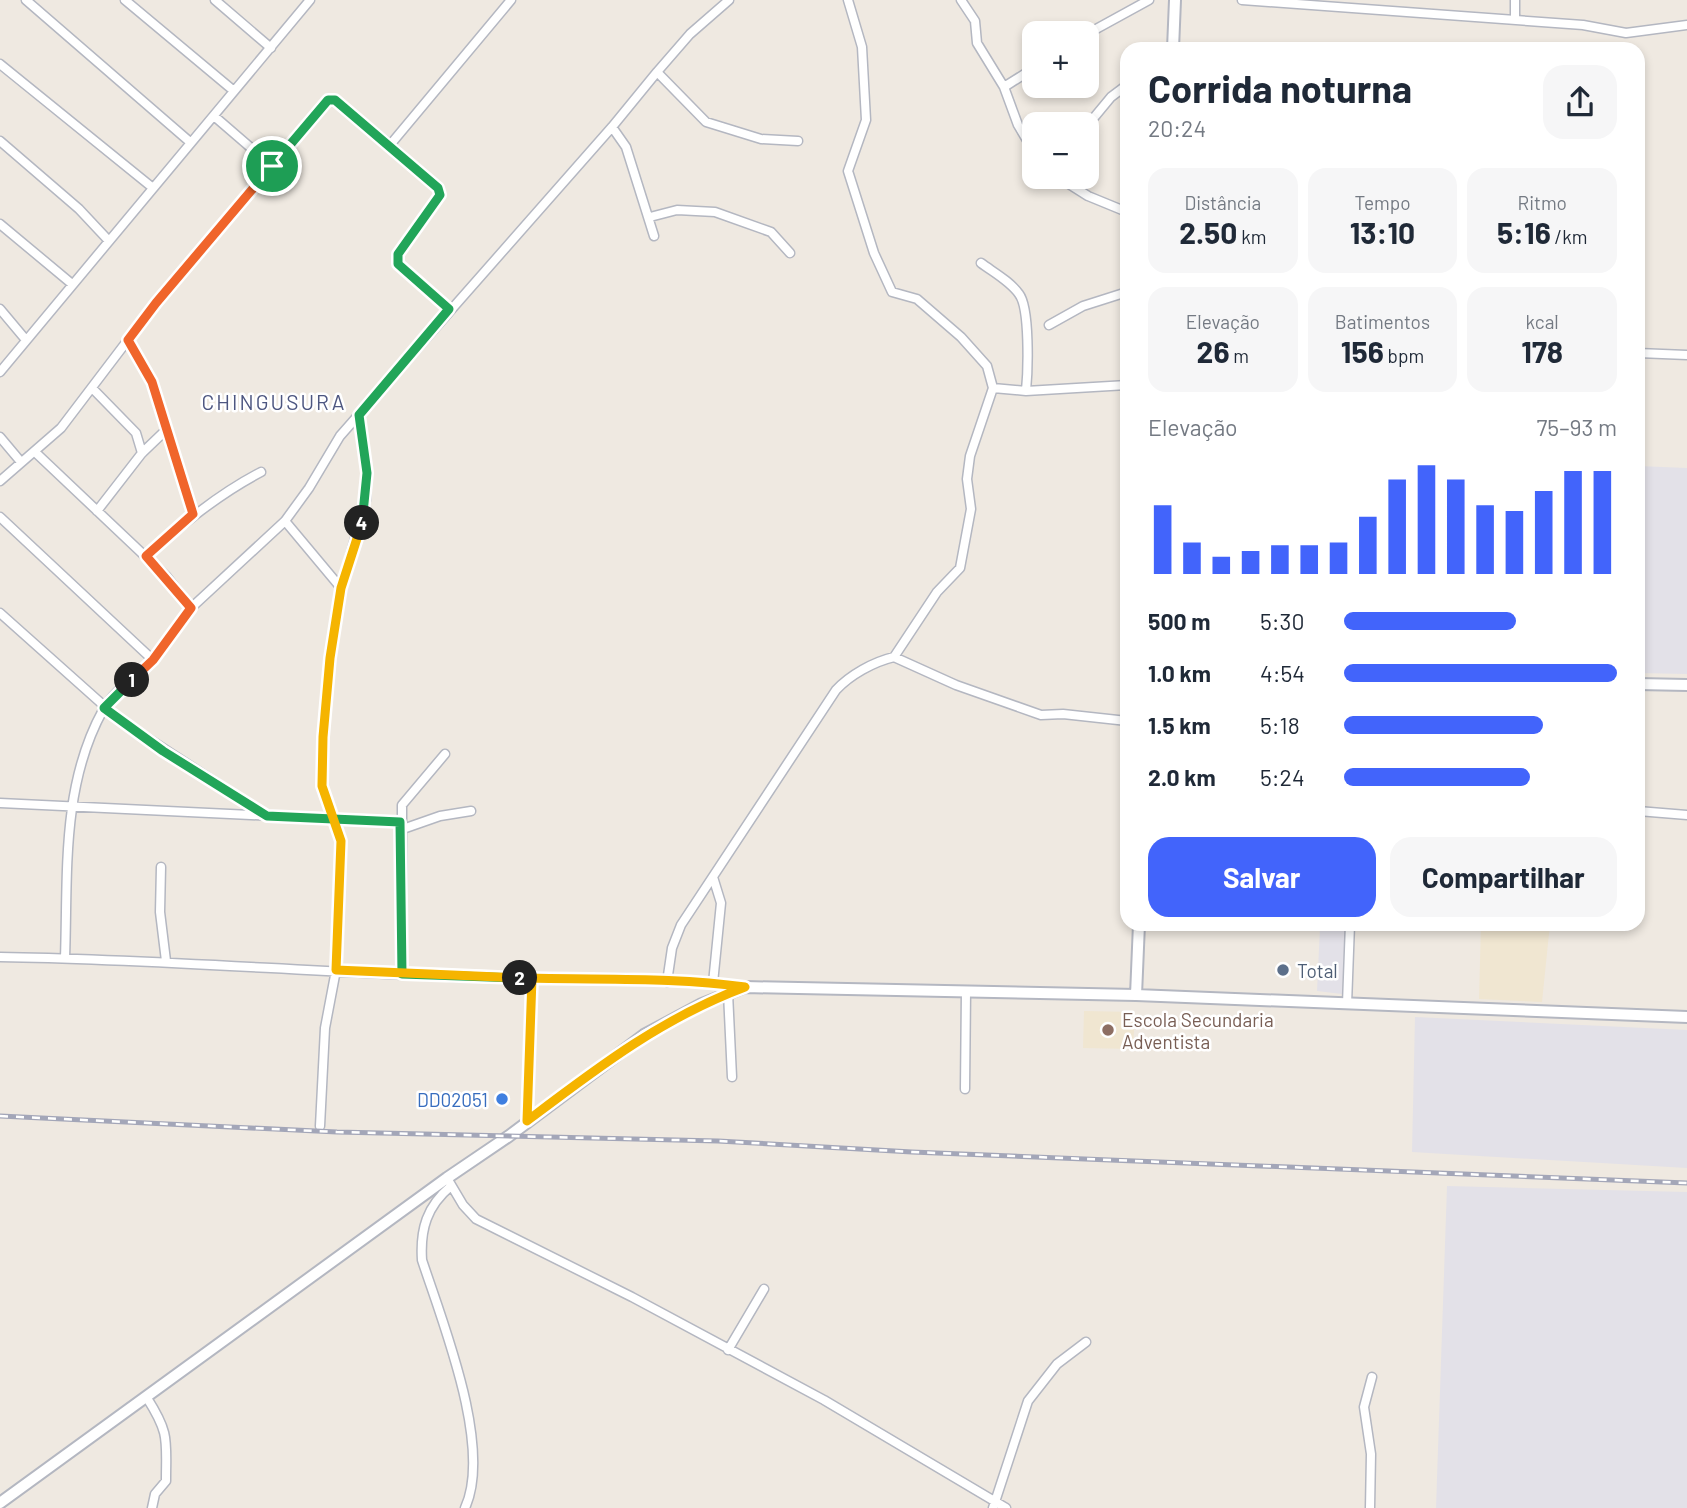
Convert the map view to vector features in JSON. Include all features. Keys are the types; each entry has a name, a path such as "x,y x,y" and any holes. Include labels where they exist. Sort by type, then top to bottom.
{"main road":[{"path":"1173,42 1175,0"},
{"path":"1645,684 1687,685"},
{"path":"1136,995 1139,931"},
{"path":"0,1503 449,1182 644,1035 670,1019 745,987 1136,995 1687,1017"}],"street":[{"path":"26,0 190,142"},
{"path":"125,0 234,91"},
{"path":"215,0 271,48"},
{"path":"0,372 310,0"},
{"path":"390,145 512,0"},
{"path":"65,958 70,807 82,762 104,708 153,660 191,608 285,521 309,488 332,446 449,309 612,127 690,34 729,0"},
{"path":"667,982 672,948 681,925 836,691 843,682 894,657 937,592 960,568 971,509 967,479 970,456 993,388 987,366 961,337 917,299 892,292 874,253 848,171 866,120 862,47 848,0"},
{"path":"961,0 975,21 977,43 1004,87 1022,132"},
{"path":"1099,27 1149,0"},
{"path":"1242,0 1515,19 1583,25 1626,33 1687,25"},
{"path":"1515,19 1516,0"},
{"path":"0,64 153,188"},
{"path":"657,72 706,122 761,139 798,141"},
{"path":"1004,87 1022,76"},
{"path":"1099,112 1120,90"},
{"path":"0,481 56,434 156,303 332,99 438,188 440,195 398,254 398,264 449,309"},
{"path":"214,116 272,166"},
{"path":"612,127 626,147 654,236"},
{"path":"0,141 79,209 109,241"},
{"path":"1078,189 1120,209"},
{"path":"650,217 677,210 715,212 771,232 790,253"},
{"path":"0,224 72,284"},
{"path":"981,263 1017,290 1024,302 1029,363 1026,391"},
{"path":"1049,325 1083,306 1120,294"},
{"path":"0,309 26,340"},
{"path":"128,340 152,382 193,514"},
{"path":"1645,353 1687,355"},
{"path":"993,388 1026,391 1120,385"},
{"path":"92,388 136,433 142,453"},
{"path":"320,1126 325,1028 336,970 341,841 326,800 321,769 330,658 341,588 366,500 367,473 359,415"},
{"path":"97,511 142,453 166,430"},
{"path":"0,438 21,462"},
{"path":"35,452 146,556 191,608"},
{"path":"146,556 193,514 229,489 261,472"},
{"path":"0,517 153,660"},
{"path":"285,521 341,588"},
{"path":"0,613 104,708 163,751 267,816"},
{"path":"894,657 956,685 1041,715 1063,714 1120,720"},
{"path":"402,974 400,826 404,799 445,754"},
{"path":"0,803 335,819 400,826 471,811"},
{"path":"1645,812 1687,816"},
{"path":"161,867 160,912 166,961"},
{"path":"713,877 721,904 713,983"},
{"path":"1348,1004 1350,931"},
{"path":"0,957 166,961 402,974 713,983 745,987"},
{"path":"527,1121 532,978"},
{"path":"965,1089 966,990"},
{"path":"727,993 733,1077"},
{"path":"469,1506 472,1471 464,1385 422,1260 421,1249 427,1213 449,1182 476,1219 824,1401 1006,1508"},
{"path":"728,1350 764,1289"},
{"path":"994,1503 1003,1485 1028,1401 1057,1364 1086,1342"},
{"path":"1370,1508 1371,1454 1364,1407 1372,1377"},
{"path":"147,1398 165,1426 166,1442 166,1481 155,1494 152,1508"}],"shaded area":[{"path":"1645,466 1687,468 1687,674 1645,673"},
{"path":"1320,931 1346,931 1342,994 1317,991"},
{"path":"1481,931 1549,931 1542,1002 1479,999"},
{"name":"Escola Secundaria Adventista","path":"1084,1011 1135,1012 1133,1049 1083,1048"},
{"path":"1415,1017 1687,1030 1687,1168 1412,1152"},
{"path":"1447,1186 1687,1192 1687,1508 1436,1508"}],"railway":[{"path":"0,1116 337,1132 718,1141 912,1152 1687,1183"}],"place":[{"name":"Total","path":"1283,970"},
{"name":"Escola Secundaria Adventista","path":"1108,1030"},
{"name":"DD02051","path":"502,1099"}],"district":[{"name":"CHINGUSURA","path":"274,401"}],"route":[{"path":"272,166 128,340 152,382 193,514 146,556 191,608 153,660 104,708 163,751 267,816 335,819 400,822 402,974 713,983 745,987 670,1019 605,1062 527,1121 532,978 458,977 402,974 336,970 341,841 339,829 335,819 326,800 322,786 321,769 330,658 341,588 362,522 366,500 367,473 358,428 359,415 449,309 416,279 405,274 398,264 398,254 440,195 438,188 390,145 332,99 328,100 272,166"}]}
